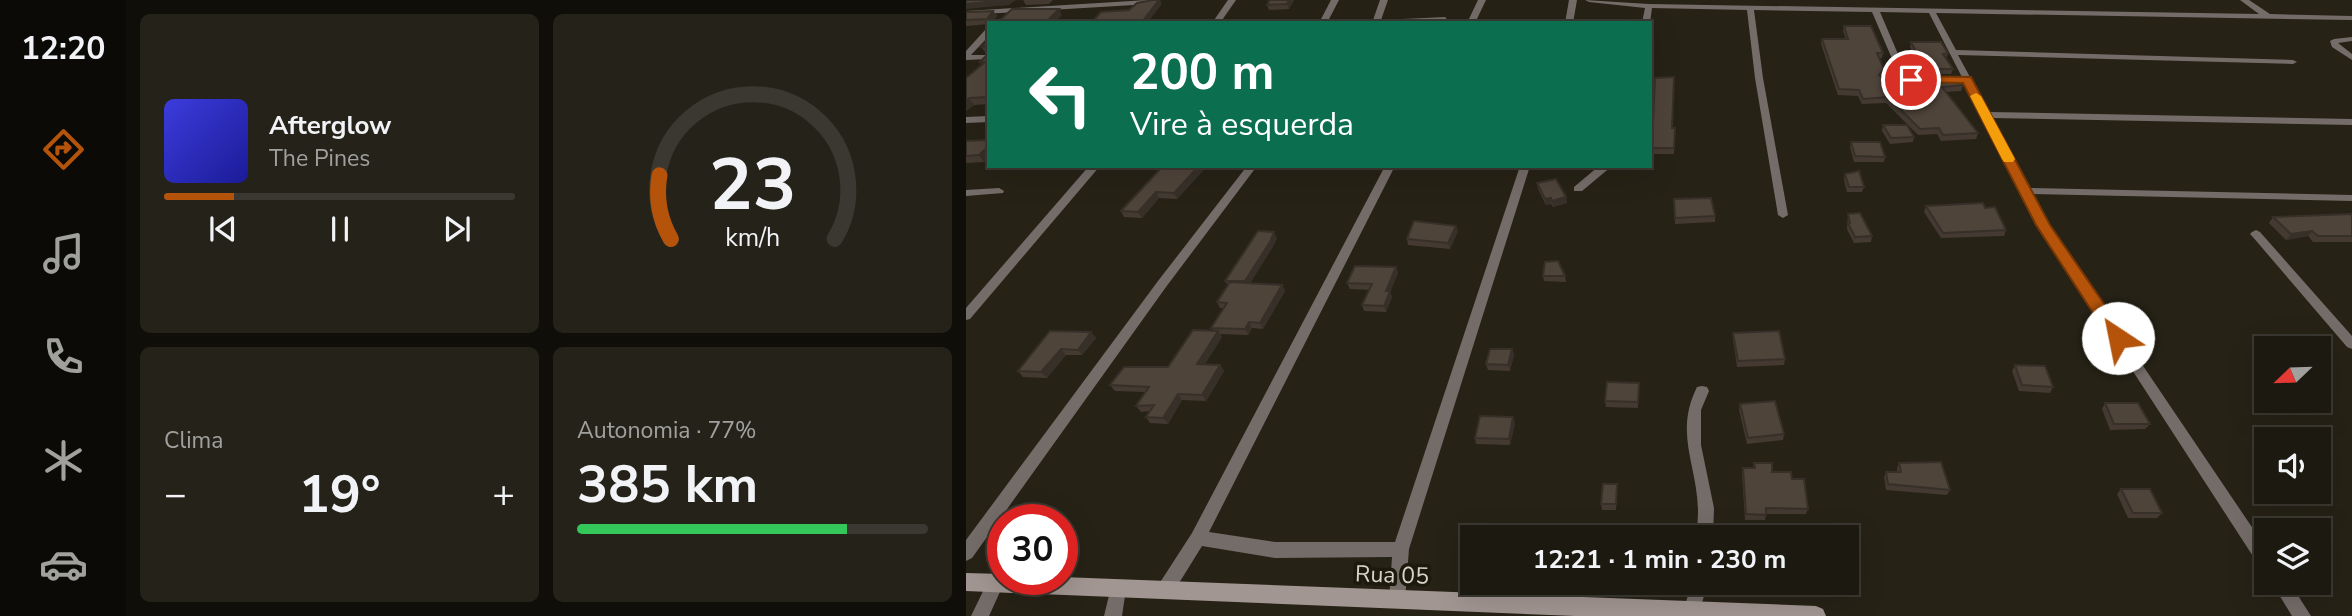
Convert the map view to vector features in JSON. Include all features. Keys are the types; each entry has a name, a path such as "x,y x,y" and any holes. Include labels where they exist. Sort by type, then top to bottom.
{"street":[{"path":"999,21 1024,0"},
{"path":"1217,21 1232,0"},
{"path":"1324,21 1335,0"},
{"path":"1376,21 1384,0"},
{"path":"1472,21 1482,0"},
{"path":"1569,21 1573,0"},
{"path":"1589,0 1649,6 1750,7 1767,4 1932,12 2104,10 2352,18"},
{"path":"1960,0 1966,12"},
{"path":"2244,0 2267,17"},
{"path":"966,13 1156,2"},
{"path":"1646,21 1649,6"},
{"path":"1750,7 1759,78 1783,215"},
{"path":"1875,10 1900,68"},
{"path":"1932,12 2043,225 2254,544"},
{"path":"1399,21 1446,21"},
{"path":"966,57 987,33"},
{"path":"2352,39 2334,41 2335,45 2352,58"},
{"path":"1953,52 2294,62"},
{"path":"966,57 987,57"},
{"path":"1953,79 1967,79"},
{"path":"1985,115 2352,122"},
{"path":"966,120 987,118"},
{"path":"966,316 1093,168"},
{"path":"966,553 1162,284 1250,168"},
{"path":"1165,590 1198,538 1389,168"},
{"path":"1397,600 1401,549 1524,168"},
{"path":"1578,189 1603,168"},
{"path":"966,193 999,191"},
{"path":"2025,191 2352,198"},
{"path":"2256,234 2352,344"},
{"path":"1702,391 1693,410 1706,525"},
{"path":"1198,538 1275,550 1401,549"},
{"name":"Rua 05","path":"966,582 987,583"},
{"name":"Rua 05","path":"1078,587 1816,616"},
{"path":"1113,616 1118,589"},
{"path":"980,616 989,595"},
{"path":"1692,611 1697,595"},
{"path":"2288,595 2302,616"}],"building":[{"path":"966,0 1006,0 966,4"},
{"path":"1159,0 1143,21 1093,21 1101,12 1129,10 1137,3"},
{"path":"1270,0 1289,0 1287,4 1267,5"},
{"path":"1012,9 1059,9 1047,21 999,21"},
{"path":"993,11 987,19 966,20 966,12"},
{"path":"1844,26 1871,26 1883,53 1877,53 1884,69 1879,75 1884,80 1959,79 1963,85 1942,87 1978,133 1943,135 1939,128 1920,129 1888,97 1863,99 1859,90 1839,89 1822,39 1848,39"},
{"path":"1911,42 1941,42 1948,53 1943,54 1953,69 1920,69 1924,67"},
{"path":"987,55 987,97 969,98 966,101 966,78 985,62 980,62"},
{"path":"1674,77 1674,148 1652,148 1655,78"},
{"path":"1883,125 1907,125 1914,137 1891,138"},
{"path":"987,140 987,148 979,155 966,156 966,141"},
{"path":"1851,142 1880,142 1885,157 1855,156"},
{"path":"1161,168 1197,168 1174,193 1156,192 1138,212 1121,211"},
{"path":"1859,171 1864,187 1849,187 1845,174"},
{"path":"1556,179 1566,197 1552,201 1551,198 1545,199 1537,183"},
{"path":"1711,198 1715,216 1675,218 1674,199"},
{"path":"1983,203 1985,208 1995,207 2006,230 1943,233 1926,206"},
{"path":"1860,213 1872,236 1855,237 1848,223 1848,214"},
{"path":"2352,214 2352,236 2318,236 2312,231 2291,234 2273,217"},
{"path":"1414,221 1456,226 1448,243 1407,239"},
{"path":"1258,231 1274,232 1245,281 1225,281"},
{"path":"1558,261 1565,276 1543,276 1545,262"},
{"path":"1355,266 1396,267 1386,291 1390,291 1384,306 1362,305 1372,284 1347,283"},
{"path":"1230,282 1282,285 1260,323 1249,322 1245,329 1211,328 1227,303 1217,302"},
{"path":"1193,330 1218,331 1197,364 1220,365 1202,395 1178,394 1163,418 1146,417 1154,405 1136,406 1149,387 1110,385 1124,367 1168,367"},
{"path":"1050,331 1091,332 1078,350 1061,349 1041,372 1018,371"},
{"path":"1779,331 1785,359 1738,361 1733,333"},
{"path":"1490,349 1512,349 1508,365 1486,364"},
{"path":"2015,365 2045,366 2053,387 2022,385"},
{"path":"1607,382 1639,383 1638,402 1605,401"},
{"path":"1775,401 1784,434 1748,438 1740,404"},
{"path":"2105,403 2138,403 2150,424 2114,424"},
{"path":"1480,416 1513,417 1509,439 1475,438"},
{"path":"1941,462 1950,490 1888,484 1886,472 1901,472 1899,463"},
{"path":"1754,463 1772,463 1772,472 1791,472 1792,479 1804,479 1808,509 1766,508 1766,515 1746,514 1743,468 1755,468"},
{"path":"1603,484 1617,484 1616,504 1601,504"},
{"path":"2121,489 2150,489 2162,513 2133,513"}],"slow traffic":[{"path":"1976,96 2008,159"}],"route":[{"path":"1911,80 1967,79 2043,225 2118,338"}]}
